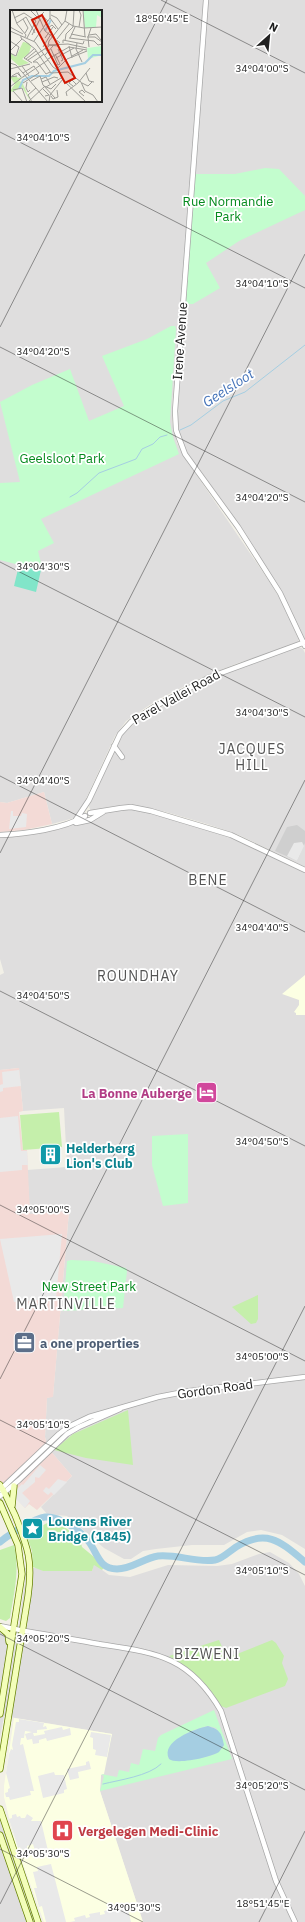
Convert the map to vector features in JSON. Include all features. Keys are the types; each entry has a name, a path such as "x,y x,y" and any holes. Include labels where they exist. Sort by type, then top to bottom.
{"main road":[{"path":"12,1508 14,1486"},
{"path":"0,1769 31,1577 30,1555 26,1540 12,1508 1,1490"},
{"path":"0,1503 18,1545 22,1574 0,1714"},
{"path":"0,1626 9,1638 10,1652"},
{"path":"0,1810 38,1922"},
{"path":"0,1835 30,1922"}],"street":[{"name":"Irene Avenue","path":"206,0 175,405 176,430 185,454 238,528 280,593 305,643"},
{"name":"Parel Vallei Road","path":"88,816 85,807 114,746 127,725 161,703 219,673 305,643"},
{"path":"114,746 122,757"},
{"name":"Parel Vallei Road","path":"88,816 89,800"},
{"path":"72,822 85,807"},
{"path":"0,834 26,832 72,822 104,811 121,808 142,809 199,824 231,835 305,870"},
{"name":"Gordon Road","path":"1,1490 53,1439 68,1427 89,1417 189,1391 305,1377"},
{"name":"Gordon Road","path":"1,1490 14,1486 67,1434 125,1407"},
{"path":"0,1626 146,1651 158,1655 184,1668 205,1686 221,1711 276,1881 295,1922"}],"shaded area":[{"path":"0,0 305,0 305,646 285,603 237,527 185,454 176,430 181,317 178,329 172,410 172,422 177,443 185,458 271,584 282,602 299,640 297,643 287,648 238,663 201,678 157,700 126,721 115,736 79,814 74,818 52,824 44,792 7,803 0,802"},
{"path":"299,647 303,649 305,653 305,867 239,835 166,812 132,805 109,807 95,811 90,810 89,806 123,734 138,720 220,675"},
{"path":"44,792 52,824 24,830 0,832 0,802 7,803"},
{"path":"131,808 231,835 305,870 305,1549 282,1535 261,1530 247,1532 224,1545 192,1545 156,1549 143,1551 131,1559 124,1559 104,1548 67,1516 47,1514 41,1507 72,1476 48,1448 45,1437 47,1398 53,1396 69,1212 30,1214 27,1170 67,1167 64,1108 23,1111 19,1068 0,1070 0,975 4,973 0,959 0,834 36,830 89,817 113,809"},
{"path":"11,811 13,811 13,816 21,816 22,813 27,814 26,827 9,829"},
{"path":"297,825 305,831 305,843 297,861 275,851 287,827"},
{"path":"302,842 304,846 297,861 287,856 294,843"},
{"path":"305,975 305,1015 296,1015 294,1012 299,1005 299,1000 282,994"},
{"path":"19,1068 23,1111 19,1112 23,1150 27,1150 30,1214 69,1211 53,1397 47,1398 45,1437 48,1448 72,1476 37,1510 29,1504 25,1508 7,1488 0,1489 0,1070"},
{"path":"19,1070 21,1086 3,1088 3,1091 0,1092 0,1085 3,1084 2,1072"},
{"path":"18,1116 21,1151 27,1151 28,1165 22,1165 22,1170 0,1172 0,1118"},
{"path":"62,1234 56,1299 14,1302 0,1239"},
{"path":"40,1465 46,1470 39,1478 35,1477 35,1482 22,1493 30,1501 25,1508 16,1499 16,1490 22,1484 23,1485"},
{"path":"58,1479 67,1482 54,1495 51,1492 48,1495 43,1491 46,1487 49,1489"},
{"path":"270,1552 289,1563 299,1574 305,1586 305,1922 143,1922 100,1791 101,1774 112,1734 4,1716 0,1738 0,1626 18,1630 25,1582 25,1568 38,1568 43,1571 92,1571 94,1564 109,1575 130,1577 168,1565 217,1566 232,1564 259,1554"},
{"name":"Vergelegen Medi-Clinic","path":"14,1718 112,1734 104,1774 101,1775 100,1791 143,1922 44,1922 15,1842 4,1797 4,1786"},
{"path":"19,1719 44,1723 43,1727 46,1726 47,1729 37,1730 37,1733 33,1733 34,1736 45,1734 44,1731 62,1727 63,1730 70,1728 71,1735 47,1741 46,1738 39,1740 39,1743 33,1744 32,1739 27,1740 25,1734 32,1732 25,1731 24,1738 21,1738 20,1745 23,1744 34,1791 30,1791 31,1795 10,1800 9,1797 6,1797 5,1793 8,1792 8,1789 10,1788 6,1773 9,1754 11,1749 13,1750 12,1745 16,1722 19,1722"},
{"path":"91,1732 111,1735 107,1757 95,1755 96,1750 93,1749 93,1738 90,1737"},
{"path":"89,1761 91,1769 78,1772 79,1778 70,1780 67,1769 86,1765 86,1762"},
{"path":"54,1772 55,1775 64,1775 67,1789 64,1790 64,1793 43,1798 38,1776"},
{"path":"16,1814 17,1817 20,1816 21,1818 25,1818 27,1814 33,1818 31,1821 41,1821 49,1855 37,1858 33,1844 27,1846 27,1849 21,1850 20,1847 18,1848 9,1819 12,1818 12,1815"},
{"path":"0,1820 35,1922 0,1922"},
{"path":"51,1864 66,1922 46,1922 42,1906 39,1907 34,1888 37,1888 33,1872 38,1871 37,1867"},
{"path":"127,1905 131,1922 70,1922 75,1921 74,1918 85,1915 86,1918 90,1917 89,1914 100,1912 100,1915 105,1914 104,1911"}],"green space":[{"name":"Rue Normandie Park","path":"265,168 279,169 305,196 305,210 239,241 206,263 220,288 193,304 188,304 186,302 195,174 235,174"},
{"name":"Geelsloot Park","path":"171,326 175,326 176,329 170,422 179,454 41,519 54,543 38,551 43,571 0,560 0,483 20,482 0,402 32,385 70,369 89,421 124,406 102,356 147,339"},
{"path":"19,565 41,570 36,592 14,586"},
{"path":"59,1112 62,1147 23,1150 20,1115"},
{"path":"188,1134 188,1203 163,1206 152,1165 152,1136"},
{"name":"New Street Park","path":"67,1261 93,1261 126,1268 127,1271 123,1308 63,1311"},
{"path":"258,1295 258,1319 256,1323 251,1324 232,1307"},
{"path":"128,1410 133,1465 86,1458 54,1450 73,1434"},
{"path":"53,1520 58,1522 80,1539 82,1547 105,1566 102,1570 94,1565 92,1571 43,1571 33,1567 32,1551 26,1534"},
{"path":"14,1545 16,1554 16,1582 10,1618 6,1621 0,1619 0,1550"},
{"path":"219,1640 227,1658 272,1640 276,1643 284,1656 282,1663 288,1679 285,1686 226,1708 221,1706 198,1678 169,1656"},
{"path":"214,1710 232,1759 100,1791 104,1776 101,1774 117,1777 119,1770 129,1772 131,1763 139,1765 143,1749 155,1751 158,1738 161,1735","holes":["208,1726 216,1728 224,1745 215,1754 200,1758 169,1759 168,1756 170,1750 183,1736"]}],"water":[{"path":"208,1726 218,1730 221,1734 224,1745 219,1752 202,1758 186,1761 173,1761 169,1759 169,1747 174,1741 188,1733"}],"waterway":[{"name":"Geelsloot","path":"180,430 191,425 223,401 245,392 305,345"},
{"name":"Geelsloot","path":"70,497 77,493 99,473 136,459 142,449 153,444 160,437 167,435"},
{"path":"0,1542 35,1520 51,1517 63,1521 85,1537 103,1564 111,1568 122,1569 158,1556 172,1556 208,1561 215,1560 226,1555 247,1541 265,1538 281,1543 305,1562"},
{"path":"103,1784 142,1775 161,1764"}],"place":[{"name":"La Bonne Auberge","path":"207,1093"},
{"name":"Helderberg Lion's Club","path":"51,1155"},
{"name":"a one properties","path":"24,1343"},
{"name":"Lourens River Bridge (1845)","path":"32,1528"},
{"name":"Vergelegen Medi-Clinic","path":"63,1831"}],"district":[{"name":"JACQUES HILL","path":"252,758"},
{"name":"BENE","path":"208,880"},
{"name":"ROUNDHAY","path":"138,976"},
{"name":"MARTINVILLE","path":"66,1304"},
{"name":"BIZWENI","path":"207,1654"}]}
